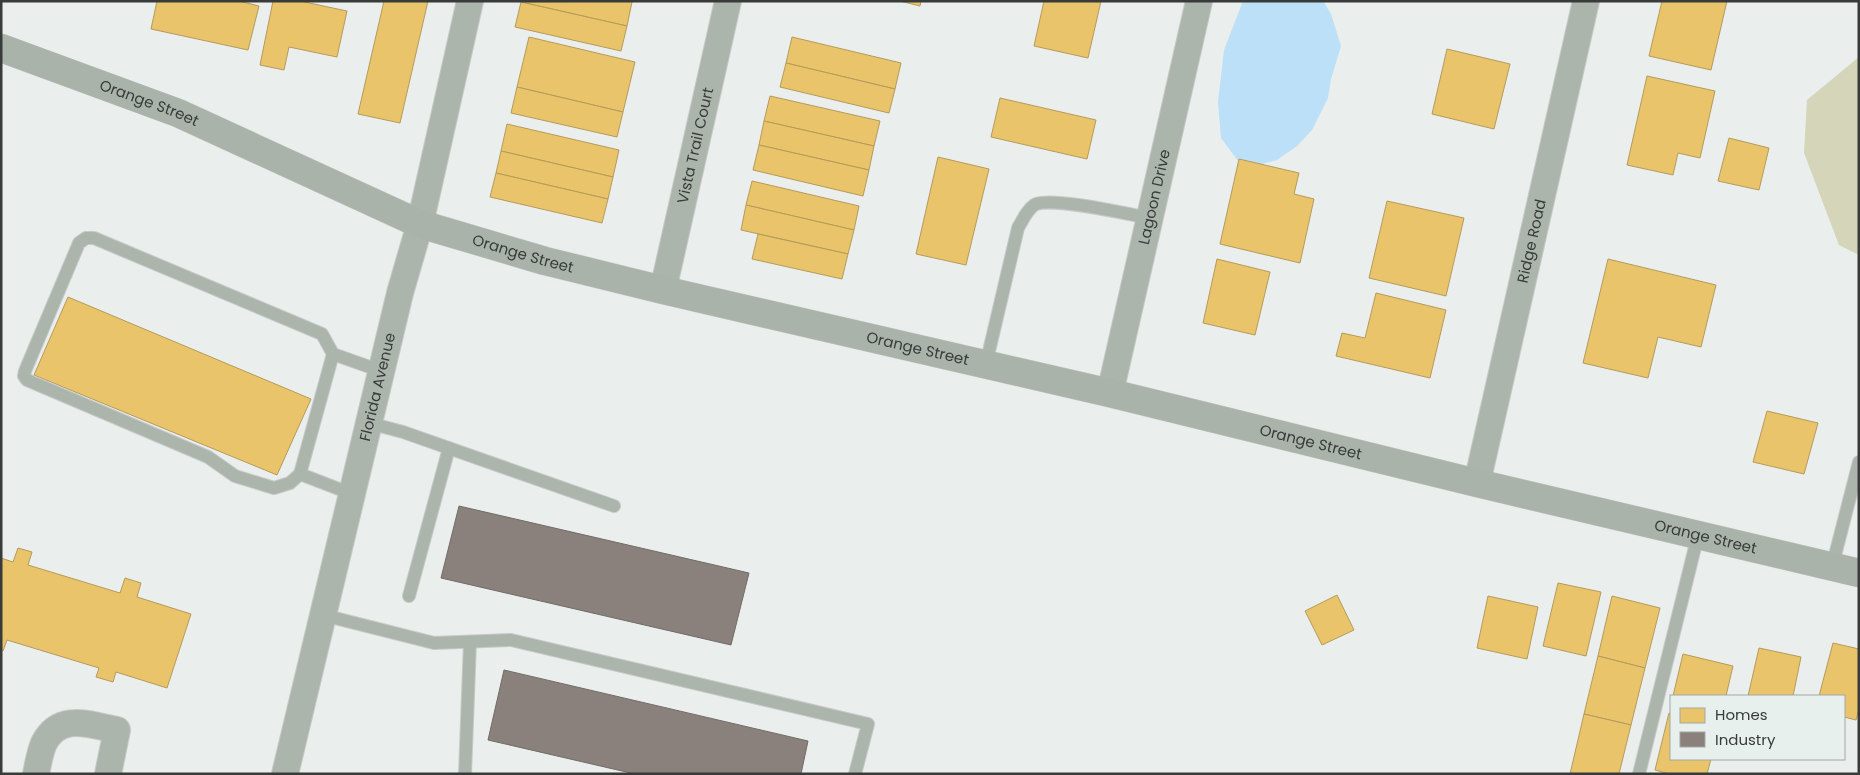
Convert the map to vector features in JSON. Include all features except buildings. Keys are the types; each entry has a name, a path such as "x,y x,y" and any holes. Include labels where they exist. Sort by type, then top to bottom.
{"street":[{"name":"Florida Avenue","path":"285,774 400,292 420,224 470,1"},
{"name":"Vista Trail Court","path":"663,290 728,1"},
{"name":"Lagoon Drive","path":"1110,393 1199,1"},
{"name":"Ridge Road","path":"1477,483 1586,1"},
{"name":"Orange Street","path":"1,48 178,113 420,224 545,261 1110,393 1477,483 1859,573"},
{"path":"36,774 44,744 54,729 73,722 117,730 108,774"}],"lane":[{"path":"986,364 1018,228 1029,210 1036,204 1058,202 1150,218"},
{"path":"333,354 300,474 290,483 274,488 235,476 208,457 27,380 24,376 79,243 86,238 94,238 322,334 333,354 381,371"},
{"path":"369,423 403,432 614,506"},
{"path":"409,596 449,448"},
{"path":"1832,567 1859,462"},
{"path":"300,474 352,494"},
{"path":"1639,774 1698,535"},
{"path":"323,615 434,643 511,640 868,724 855,774"},
{"path":"465,774 470,642"}],"green space":[{"path":"1859,57 1859,255 1839,245 1804,153 1807,100"}],"water":[{"path":"1243,1 1323,1 1331,14 1341,46 1331,79 1328,98 1312,130 1297,146 1277,160 1244,169 1221,138 1218,102 1224,50"}]}
